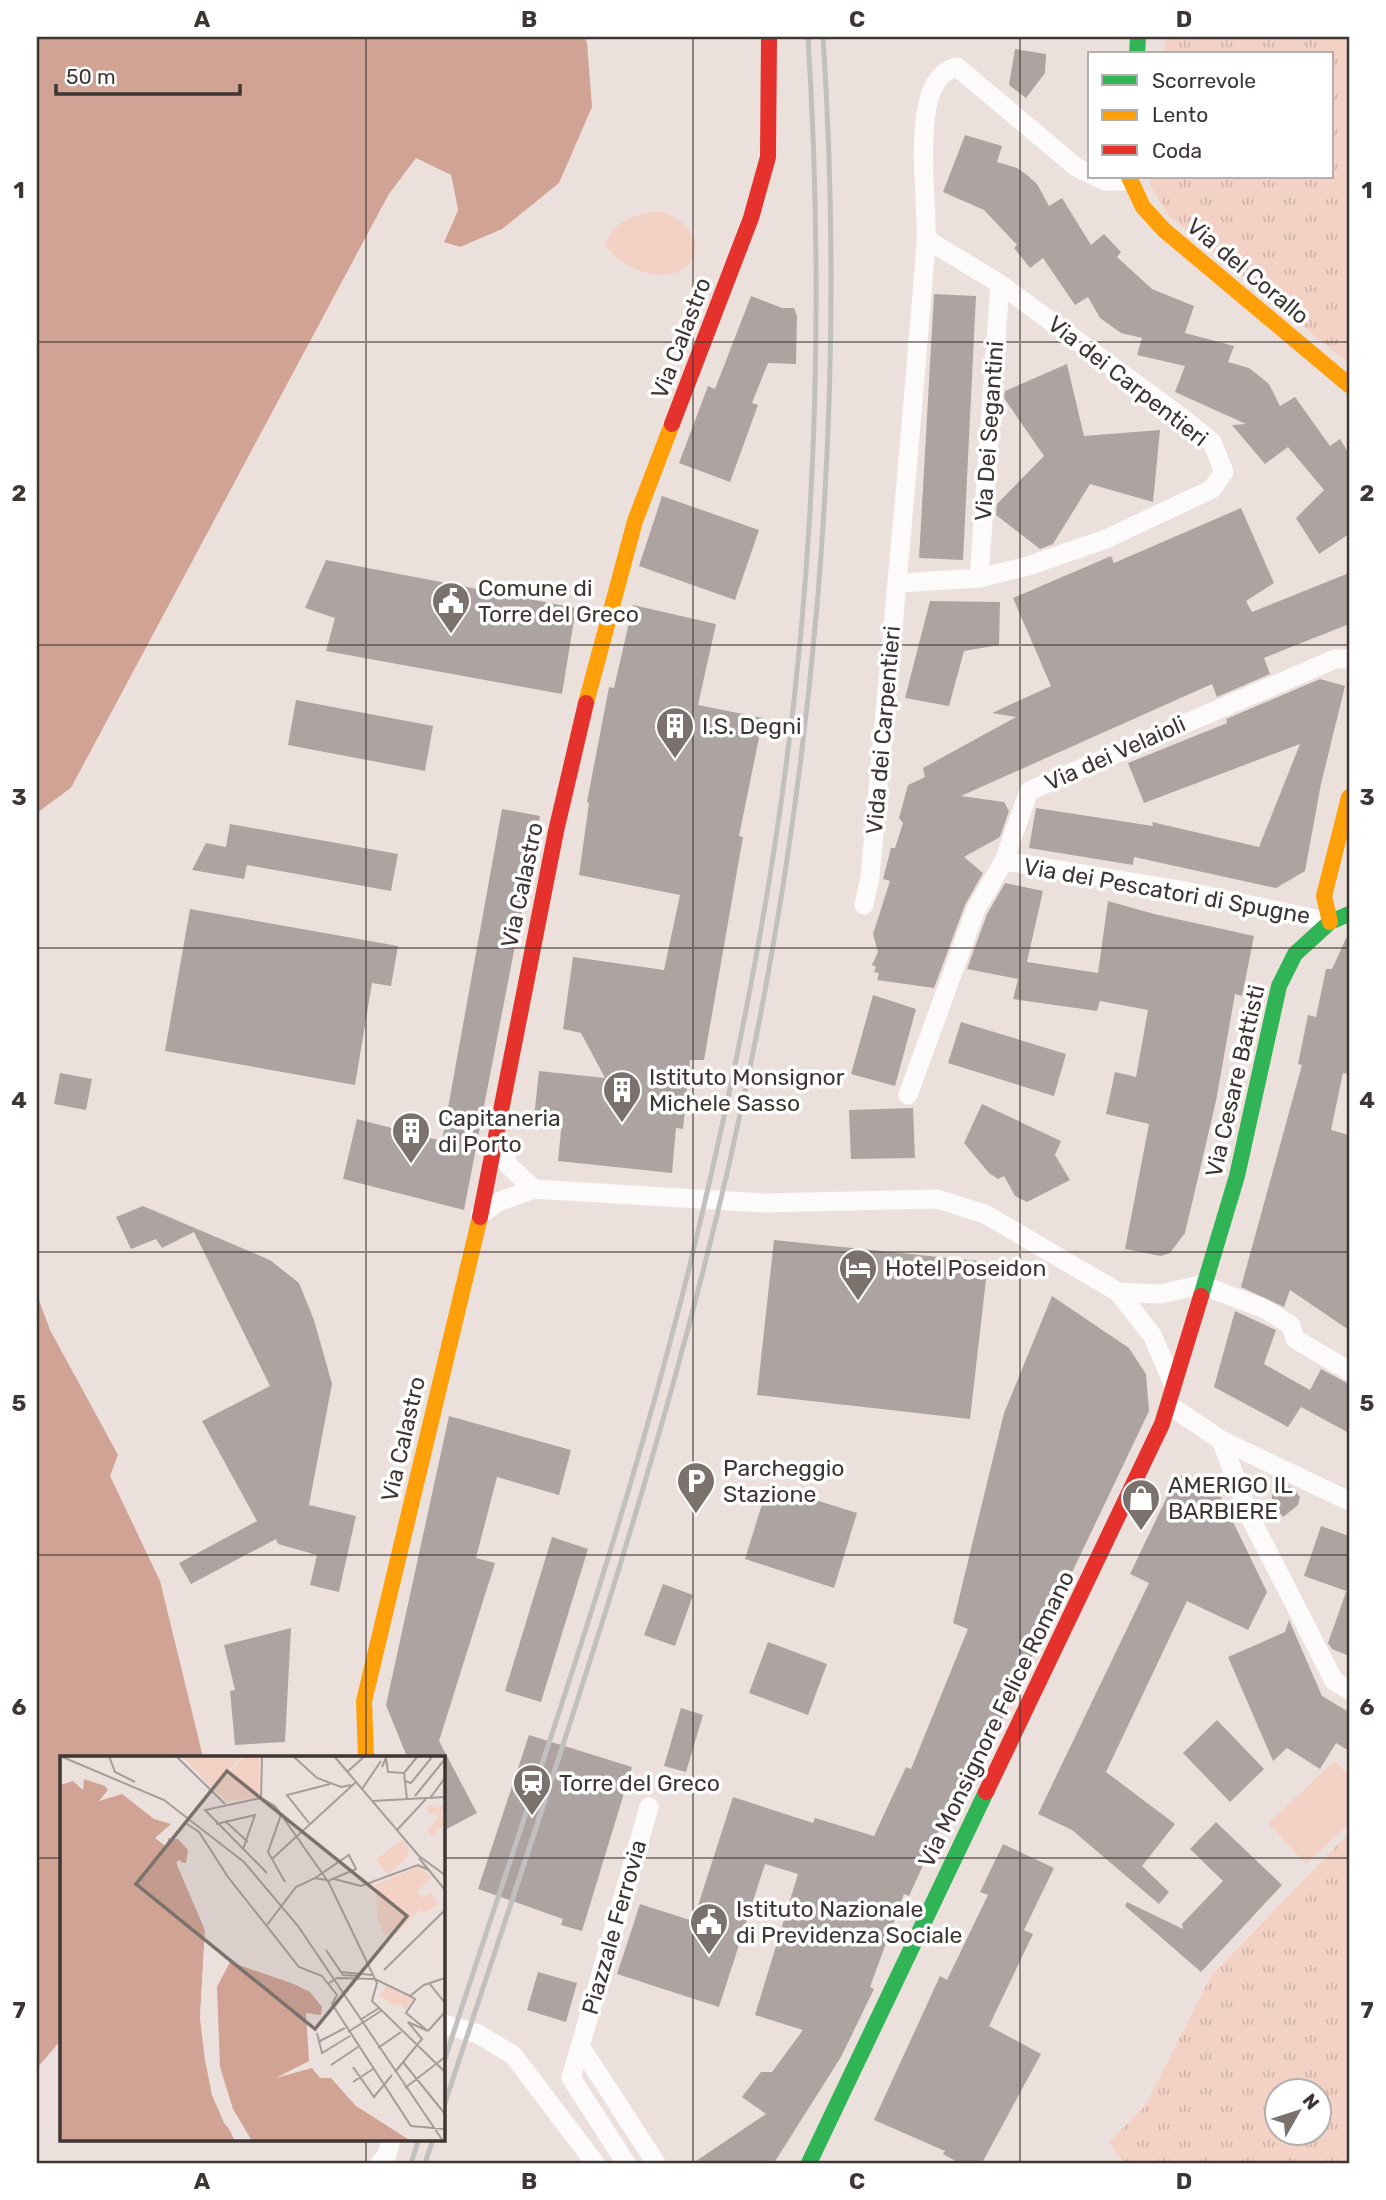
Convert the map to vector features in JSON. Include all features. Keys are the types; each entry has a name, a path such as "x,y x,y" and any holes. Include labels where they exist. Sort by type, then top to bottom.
{"street":[{"name":"Via Calastro","path":"366,1756 364,1701 480,1215 556,831 602,636 635,521 751,218 768,157 771,89 769,37"},
{"path":"897,583 926,239 924,106 935,80 944,70 957,67 1076,167 1088,173"},
{"path":"1098,178 1105,181 1130,179"},
{"name":"Via del Corallo","path":"1130,179 1143,207 1164,230 1349,385"},
{"name":"Via dei Carpentieri","path":"897,583 979,578 1027,566 1106,539 1212,489 1224,472 1212,442 1000,284 926,239"},
{"name":"Via Dei Segantini","path":"979,578 1000,284"},
{"name":"Vida dei Carpentieri","path":"864,905 870,877 897,583"},
{"name":"Via dei Velaioli","path":"908,1095 976,909 1004,861 1029,791 1335,659 1349,659"},
{"path":"1330,922 1324,896 1349,797"},
{"name":"Via dei Pescatori di Spugne","path":"1004,861 1180,890 1330,922"},
{"name":"Via Cesare Battisti","path":"1201,1285 1237,1177 1279,986 1295,954 1330,922 1349,914"},
{"path":"496,1138 509,1166 534,1189"},
{"path":"480,1215 498,1202 534,1189 762,1203 937,1199 985,1214 1118,1292 1152,1335 1172,1383"},
{"path":"1118,1292 1160,1294 1201,1285 1263,1308 1291,1325 1295,1339 1349,1371"},
{"name":"Via Monsignore Felice Romano","path":"809,2163 1169,1405 1172,1383 1201,1285"},
{"path":"1169,1405 1221,1440 1349,1502"},
{"path":"1221,1440 1251,1520 1334,1681 1349,1690"},
{"name":"Piazzale Ferrovia","path":"626,2163 573,2086 572,2071 649,1807"},
{"path":"444,2024 478,2034 513,2055 595,2163"},
{"name":"Piazzale Ferrovia","path":"580,2046 656,2163"},
{"path":"380,2163 387,2155 391,2140"}],"green space":[{"path":"1166,37 1349,37 1349,364 1169,216 1150,185 1150,178 1334,178 1334,52 1164,52"},
{"path":"664,212 685,226 695,241 694,255 686,267 671,274 651,274 629,265 605,246 614,230 628,219 646,213"},
{"path":"1335,1761 1349,1776 1349,1824 1306,1864 1268,1823"},
{"path":"1349,1833 1349,2163 1125,2163 1109,2142 1145,2106 1211,1976"}],"shaded area":[{"path":"37,37 584,37 587,43 592,107 559,183 502,229 460,247 444,242 458,210 451,175 416,159 389,194 71,788 37,813"},
{"path":"37,1295 50,1330 118,1455 110,1476 160,1581 203,1756 60,1756 60,2041 37,2068"}],"pier":[{"path":"416,158 451,175 458,210 444,242 442,245 454,210 448,177 417,163 392,196 74,790 37,816 37,813 71,788 389,194"}],"building":[{"path":"1015,49 1046,54 1045,73 1026,98 1009,85"},
{"path":"965,135 1002,146 997,162 1017,168 1027,175 1037,184 1049,206 1062,198 1091,245 1104,234 1121,252 1117,257 1152,289 1194,306 1185,333 1234,346 1228,362 1249,368 1269,384 1280,406 1295,397 1330,446 1340,439 1349,454 1349,534 1319,554 1296,518 1324,490 1288,447 1265,464 1232,425 1246,424 1175,392 1185,366 1137,355 1142,338 1121,333 1100,318 1088,297 1075,305 1043,258 1030,268 1014,248 1017,245 984,210 943,192"},
{"path":"934,294 976,296 963,560 919,558"},
{"path":"751,296 782,308 794,308 797,316 796,364 768,363 752,403 758,405 730,482 679,463 708,386 715,389"},
{"path":"1067,364 1084,436 1160,430 1153,502 1090,484 1053,544 1040,549 996,515 997,504 1044,456 1004,398 1005,391"},
{"path":"662,496 759,530 735,600 639,566"},
{"path":"1241,508 1274,583 1246,601 1252,612 1349,573 1349,624 1264,658 1270,674 1217,697 1212,684 961,796 1004,802 1009,811 1000,837 964,857 983,873 965,905 934,988 877,980 879,973 874,972 876,967 872,965 878,952 873,934 890,881 883,879 891,848 895,848 903,823 899,818 908,785 925,777 923,768 1016,717 992,713 1051,686 1013,598 1111,556 1114,563"},
{"name":"Comune di Torre del Greco","path":"326,560 576,608 562,694 326,651 335,618 305,608"},
{"path":"930,601 1000,602 999,645 964,651 949,706 905,698"},
{"path":"633,605 716,624 698,705 763,718 739,836 743,837 704,1060 690,1060 683,1129 676,1128 672,1173 558,1161 562,1121 534,1118 539,1071 605,1078 581,1033 563,1029 573,957 664,970 680,895 579,875 587,802 609,687 614,688"},
{"path":"1320,679 1345,686 1321,784 1305,871 1276,888 1134,857 1133,865 1029,848 1036,808 1153,826 1152,822 1259,847 1300,744 1144,803 1128,763 1227,723 1226,719"},
{"path":"296,700 433,726 425,771 288,745"},
{"path":"502,809 540,816 464,1210 343,1179 357,1119 442,1141"},
{"path":"230,824 398,854 391,891 247,865 244,879 192,870 206,843 226,847"},
{"path":"1005,883 1043,891 1027,962 1098,973 1108,901 1254,936 1242,996 1235,994 1216,1101 1185,1233 1170,1253 1161,1256 1125,1249 1149,1124 1106,1114 1115,1072 1136,1077 1148,1010 1100,1001 1097,1011 1013,999 1018,979 967,969 987,914"},
{"path":"190,909 398,946 391,986 372,983 355,1085 165,1051"},
{"path":"1349,932 1349,1074 1343,1073 1331,1130 1349,1135 1349,1330 1290,1290 1284,1307 1241,1287 1302,1065 1298,1064 1308,1015 1316,1017 1326,969 1332,969"},
{"path":"873,995 916,1009 895,1086 851,1074"},
{"path":"961,1022 1066,1054 1054,1096 948,1063"},
{"path":"60,1073 92,1079 86,1110 54,1104"},
{"path":"982,1104 1061,1141 1055,1155 1070,1180 1027,1202 1015,1196 1004,1176 998,1179 989,1173 964,1143"},
{"path":"913,1108 915,1158 851,1159 849,1110"},
{"path":"143,1206 270,1260 299,1283 314,1320 332,1384 309,1505 356,1516 339,1592 310,1585 317,1555 278,1544 276,1539 191,1584 179,1563 257,1521 202,1421 270,1386 194,1232 162,1248 156,1239 131,1249 116,1217"},
{"path":"774,1240 988,1262 970,1419 757,1395"},
{"path":"1052,1296 1129,1348 1146,1374 1149,1411 973,1780 964,1776 909,1896 904,1894 870,1987 874,1989 841,2057 774,2163 693,2163 766,2114 742,2097 761,2072 772,2072 803,2030 755,2015 798,1874 765,1864 719,2007 617,1974 640,1904 693,1921 733,1797 813,1823 815,1818 874,1836 906,1767 911,1769 968,1629 953,1623 1004,1413"},
{"path":"1235,1311 1276,1330 1264,1364 1310,1390 1321,1369 1349,1384 1349,1433 1301,1407 1288,1427 1214,1387"},
{"path":"449,1416 571,1450 559,1495 497,1477 476,1558 495,1563 439,1741 477,1813 444,1830 444,1756 407,1756 386,1705"},
{"path":"1178,1474 1220,1495 1267,1592 1248,1630 1187,1601 1106,1772 1175,1824 1142,1866 1169,1892 1159,1904 1072,1830 1038,1814 1149,1583 1130,1574"},
{"path":"768,1485 857,1513 834,1588 745,1559"},
{"path":"1283,1485 1292,1487 1300,1497 1298,1505 1283,1517 1272,1502 1272,1494"},
{"path":"1321,1526 1349,1536 1349,1592 1304,1576"},
{"path":"552,1537 588,1549 541,1702 505,1691"},
{"path":"663,1584 693,1595 675,1646 644,1635"},
{"path":"1346,1592 1349,1593 1349,1656 1332,1649 1328,1643"},
{"path":"1289,1620 1322,1696 1349,1712 1349,1751 1336,1743 1320,1769 1287,1748 1273,1761 1228,1657 1285,1632"},
{"path":"291,1628 285,1742 235,1745 230,1691 235,1690 224,1645"},
{"path":"768,1642 827,1664 808,1715 749,1693"},
{"path":"681,1708 703,1715 686,1772 664,1766"},
{"path":"1217,1720 1264,1769 1230,1802 1183,1753"},
{"path":"529,1735 632,1767 582,1931 561,1925 563,1919 478,1889"},
{"path":"1216,1822 1282,1885 1201,1972 1125,1906 1127,1902 1183,1929 1182,1924 1223,1881 1190,1849"},
{"path":"1003,1844 1054,1868 1024,1930 1033,1934 989,2026 1041,2054 982,2163 959,2163 943,2154 945,2151 874,2120 940,1976 947,1980 988,1895 980,1892"},
{"path":"538,1972 577,1983 566,2022 527,2010"}],"railway":[{"path":"444,2062 580,1649 643,1439 699,1227 759,940 778,824 797,675 811,493 816,310 813,128 808,37"},
{"path":"444,2106 560,1756 634,1519 701,1281 759,1022 803,743 827,461 831,319 830,178 823,37"},
{"path":"411,2163 419,2140"},
{"path":"425,2163 433,2140"}],"traffic: fast":[{"path":"1137,52 1138,37"},
{"path":"1201,1296 1237,1176 1279,986 1295,954 1330,922 1349,914"},
{"path":"809,2163 986,1792"}],"traffic: slow":[{"path":"1129,178 1143,207 1164,230 1349,385"},
{"path":"586,703 635,521 672,424"},
{"path":"1330,922 1324,896 1349,797"},
{"path":"366,1756 364,1701 480,1217"}],"traffic: jam":[{"path":"672,424 751,218 768,157 769,37"},
{"path":"480,1217 556,831 586,703"},
{"path":"986,1792 1162,1424 1201,1296"}],"place":[{"name":"Comune di Torre del Greco","path":"451,635"},
{"name":"I.S. Degni","path":"675,760"},
{"name":"Istituto Monsignor Michele Sasso","path":"622,1124"},
{"name":"Capitaneria di Porto","path":"411,1165"},
{"name":"Hotel Poseidon","path":"858,1302"},
{"name":"Parcheggio Stazione","path":"696,1515"},
{"name":"AMERIGO IL BARBIERE","path":"1141,1532"},
{"name":"Torre del Greco","path":"532,1817"},
{"name":"Istituto Nazionale di Previdenza Sociale","path":"709,1956"}]}
